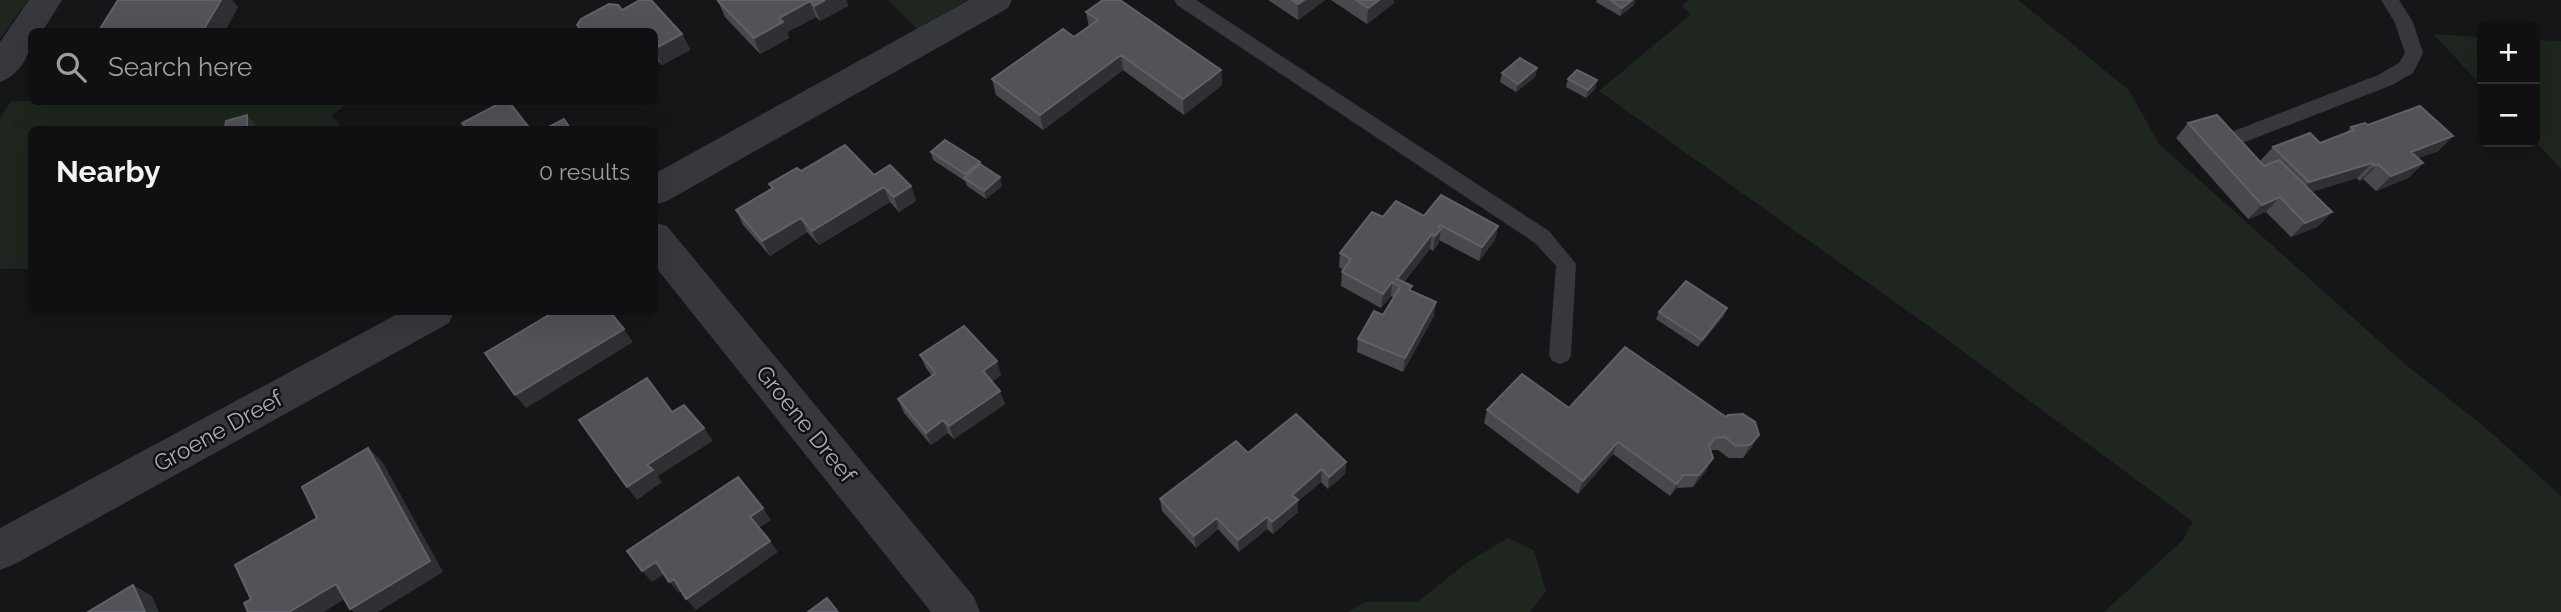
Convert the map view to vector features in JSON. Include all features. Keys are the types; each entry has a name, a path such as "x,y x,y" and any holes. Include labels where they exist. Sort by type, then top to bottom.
{"street":[{"path":"0,69 46,0"},
{"path":"658,189 996,0"},
{"name":"Groene Dreef","path":"658,242 958,612"},
{"name":"Groene Dreef","path":"0,550 430,315"}],"lane":[{"path":"1183,0 1542,237 1566,264 1560,355"},
{"path":"2233,139 2385,80 2406,68 2414,53 2410,37 2390,0"}],"shaded area":[{"path":"0,0 28,0 0,39"},
{"path":"888,0 968,0 917,29"},
{"path":"1689,0 2018,0 2129,90 2159,144 2406,365 2485,427 2561,496 2561,612 2104,612 2183,540 2193,522 1937,332 1599,91 1691,14 1681,6"},
{"path":"2433,34 2477,37 2477,81"},
{"path":"2540,40 2561,41 2561,169 2540,146"},
{"path":"11,101 28,101 28,105 345,105 332,116 340,126 28,126 28,269 0,269 0,118"},
{"path":"1508,538 1534,550 1546,591 1530,612 1348,612 1365,602 1417,602 1468,562"}],"building":[{"path":"118,0 221,0 204,28 100,28"},
{"path":"640,0 651,0 682,34 658,47 658,28 579,28 577,25 581,19 609,4 618,5 622,10"},
{"path":"825,0 814,6 810,1 779,18 783,22 754,38 718,1"},
{"path":"1103,0 1120,0 1221,70 1183,99 1121,55 1040,115 992,79 1063,29 1074,37 1098,20 1086,12"},
{"path":"1356,0 1379,0 1368,8"},
{"path":"1610,0 1632,0 1622,8"},
{"path":"1520,58 1537,68 1518,84 1502,73"},
{"path":"1577,70 1597,80 1588,90 1568,79"},
{"path":"496,105 511,105 528,126 464,126 462,123"},
{"path":"2420,106 2453,136 2411,152 2423,163 2391,176 2378,164 2374,166 2372,163 2309,182 2273,147 2310,133 2320,143 2354,130 2351,127 2365,123 2368,125"},
{"path":"247,115 247,126 225,126 226,121"},
{"path":"2217,115 2264,166 2279,160 2332,212 2305,223 2280,197 2262,205 2188,123"},
{"path":"564,119 568,126 551,126"},
{"path":"945,140 980,162 965,174 931,152"},
{"path":"845,145 874,175 890,165 911,186 894,197 884,187 812,231 801,218 762,241 736,210 773,188 769,184 797,168 801,171"},
{"path":"980,164 1000,177 984,191 964,178"},
{"path":"1441,195 1498,226 1482,247 1440,225 1438,227 1441,229 1435,236 1432,234 1397,279 1412,286 1409,290 1436,302 1405,358 1358,339 1374,311 1383,315 1400,287 1392,282 1383,294 1342,272 1351,259 1340,253 1372,212 1383,217 1396,201 1424,216"},
{"path":"1686,281 1727,308 1702,340 1659,312"},
{"path":"549,315 612,315 624,329 515,395 485,353"},
{"path":"964,326 997,361 983,371 1000,391 949,426 943,420 926,433 898,399 936,373 920,355"},
{"path":"1625,347 1726,417 1743,414 1755,422 1759,435 1750,445 1736,446 1725,437 1715,438 1709,446 1713,458 1699,475 1683,475 1677,484 1618,442 1583,481 1487,410 1522,374 1569,408"},
{"path":"647,378 672,412 684,405 704,428 647,465 653,470 627,487 579,420"},
{"path":"1296,414 1346,462 1329,477 1322,469 1292,495 1298,500 1272,522 1267,517 1238,540 1217,518 1194,536 1160,499 1236,441 1248,453"},
{"path":"368,448 430,561 350,609 336,584 289,612 248,612 244,603 251,599 235,565 317,518 302,487"},
{"path":"738,477 763,508 750,517 770,541 686,599 674,579 669,582 656,562 642,571 627,551"},
{"path":"133,585 145,612 88,612"},
{"path":"827,598 838,612 808,612"}]}
